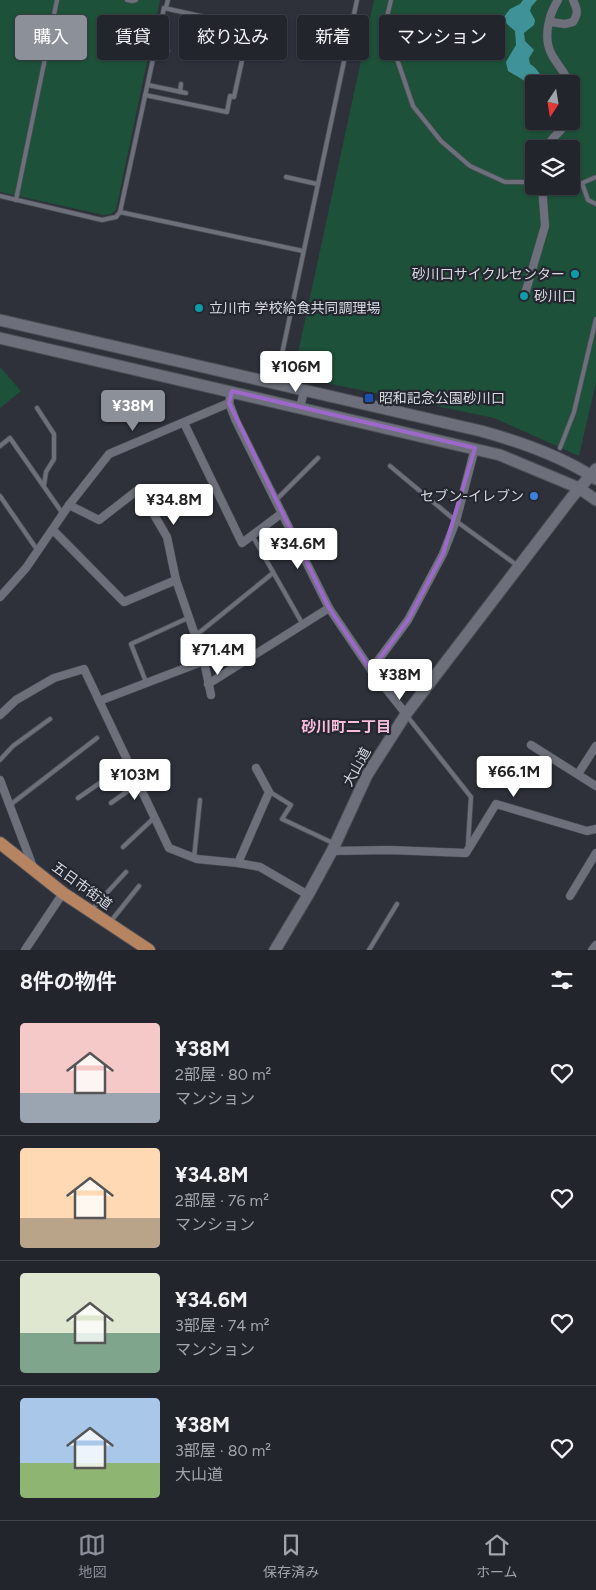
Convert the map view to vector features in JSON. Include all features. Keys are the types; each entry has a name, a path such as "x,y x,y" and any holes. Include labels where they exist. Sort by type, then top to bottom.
{"main road":[{"name":"五日市街道","path":"0,843 63,893 146,949"}],"street":[{"path":"558,0 553,8 547,35 550,53 566,75"},
{"path":"550,22 565,24 573,22 577,16 573,0"},
{"path":"550,140 561,130"},
{"path":"525,294 545,226 542,195"},
{"path":"0,320 473,429 514,440 594,475"},
{"path":"0,338 230,397 300,408 475,448 500,455 579,488 596,500"},
{"path":"300,408 304,391"},
{"path":"0,597 26,568 69,505 110,454 184,423 230,397"},
{"path":"230,397 236,421 329,608 371,670 406,714"},
{"path":"184,423 242,543 282,513"},
{"path":"371,670 408,620 443,554 456,521 475,448"},
{"name":"大山道","path":"275,950 308,895 367,775 406,714 579,488 594,475"},
{"path":"69,505 99,520 140,490 167,537 176,580 204,661 211,695"},
{"path":"53,530 124,602 176,580"},
{"path":"208,684 302,623 329,608"},
{"path":"99,701 204,661"},
{"path":"0,715 16,700 54,678 84,669 169,848 194,858 260,867 308,895"},
{"path":"531,745 596,786"},
{"path":"578,774 596,746"},
{"path":"238,863 269,792 256,768"},
{"path":"0,780 34,870"},
{"path":"333,847 466,853 496,804 587,831 596,829"},
{"path":"570,896 596,853"},
{"path":"25,950 63,893"},
{"path":"592,950 596,944"}],"lane":[{"path":"16,200 57,0"},
{"path":"127,0 136,0"},
{"path":"163,15 168,0"},
{"path":"276,384 357,0"},
{"path":"391,0 387,17 396,56 413,106 441,141 470,166 505,182 525,182"},
{"path":"145,95 227,112 230,96 234,97 250,27 157,9"},
{"path":"0,196 102,220 116,217 120,212 153,60"},
{"path":"180,92 181,84"},
{"path":"148,85 186,93"},
{"path":"286,177 317,184"},
{"path":"596,177 582,183 588,200 596,204"},
{"path":"120,212 303,251"},
{"path":"560,448 574,412 596,319"},
{"path":"37,408 54,434 54,459 46,472 44,485"},
{"path":"0,446 10,438 63,514"},
{"path":"276,500 318,458"},
{"path":"390,466 456,521 519,567"},
{"path":"0,496 38,551"},
{"path":"252,536 302,623"},
{"path":"195,636 274,574"},
{"path":"146,682 131,644 188,618"},
{"path":"406,714 471,797 468,849"},
{"path":"0,760 14,746 50,719"},
{"path":"10,805 97,738"},
{"path":"78,798 129,763"},
{"path":"110,804 139,783"},
{"path":"269,792 291,804 282,819 333,847"},
{"path":"194,858 200,800"},
{"path":"123,847 155,817"},
{"path":"90,912 126,872"},
{"path":"108,924 139,886"},
{"path":"369,950 397,904"}],"highlighted area":[{"path":"232,391 475,448 443,554 408,620 371,670 329,608 229,403"}],"green space":[{"path":"0,0 160,0 157,15 97,15 97,60 147,60 116,210 111,214 104,215 0,192"},
{"path":"374,0 596,0 596,382 579,456 494,418 293,376 361,60 369,60 369,23"},
{"path":"0,367 21,391 0,408"}],"water":[{"path":"523,0 537,0 530,11 535,20 534,25 524,33 525,41 534,50 529,58 530,64 540,75 525,75 525,81 508,71 506,62 516,45 515,31 505,21 505,15 510,9 520,4"}],"place":[{"name":"砂川口サイクルセンター","path":"575,274"},
{"name":"砂川口","path":"524,296"},
{"name":"立川市 学校給食共同調理場","path":"199,308"},
{"name":"昭和記念公園砂川口","path":"369,398"},
{"name":"セブン-イレブン","path":"534,496"}],"district":[{"name":"砂川町二丁目","path":"346,727"}]}
